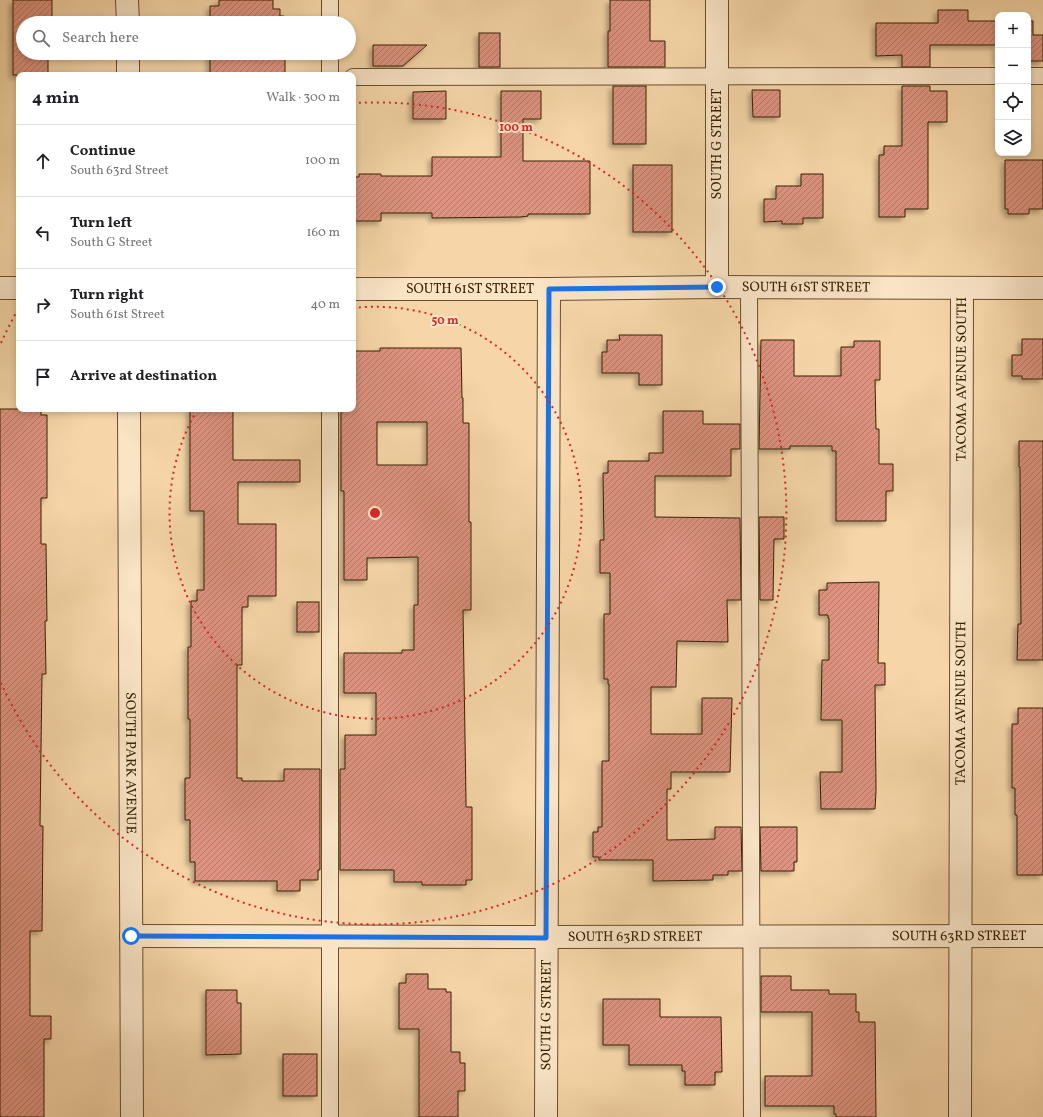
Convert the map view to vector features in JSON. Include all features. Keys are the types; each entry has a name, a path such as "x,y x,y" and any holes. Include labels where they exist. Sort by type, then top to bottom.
{"street":[{"path":"127,0 128,16"},
{"name":"SOUTH G STREET","path":"717,0 717,287"},
{"path":"128,60 128,72"},
{"name":"SOUTH 61ST STREET","path":"356,289 717,287 1043,288"},
{"path":"0,288 16,288"},
{"name":"TACOMA AVENUE SOUTH","path":"960,1117 962,288"},
{"name":"SOUTH G STREET","path":"546,1117 549,289"},
{"name":"SOUTH PARK AVENUE","path":"129,412 132,1117"},
{"name":"SOUTH 63RD STREET","path":"131,936 546,938 1043,936"}],"lane":[{"path":"330,0 330,16"},
{"path":"330,60 330,72"},
{"path":"356,77 995,76"},
{"path":"1031,76 1043,76"},
{"path":"749,288 752,1117"},
{"path":"330,412 330,1117"}],"building":[{"path":"13,0 52,0 52,16 16,16 16,60 48,60 48,72 16,72 16,75 13,75"},
{"path":"219,0 273,0 273,9 280,9 280,16 210,16 210,6 219,6"},
{"path":"610,0 650,0 650,41 665,41 665,67 608,67"},
{"path":"938,10 968,10 968,21 995,21 995,45 930,45 930,67 902,67 902,55 876,56 876,23 938,23"},
{"path":"1031,21 1033,21 1033,35 1043,35 1043,61 1031,61"},
{"path":"479,33 500,33 500,67 479,67"},
{"path":"373,45 427,45 403,66 373,66"},
{"path":"210,60 285,60 285,72 210,72"},
{"path":"613,86 646,86 646,144 613,144"},
{"path":"902,86 930,86 930,91 947,91 947,122 928,122 928,209 905,209 905,217 879,217 879,155 884,155 884,146 902,146"},
{"path":"752,90 780,90 780,117 753,117"},
{"path":"446,91 446,119 413,119 413,92"},
{"path":"501,91 541,91 541,119 523,119 523,161 590,161 590,214 528,214 528,216 521,217 432,218 432,213 381,213 381,221 356,221 356,177 359,177 359,174 381,174 381,176 432,176 432,157 501,157"},
{"path":"1005,160 1043,160 1043,209 1029,209 1029,214 1008,214 1008,209 1005,209"},
{"path":"633,165 672,165 672,232 633,232"},
{"path":"801,174 823,174 823,218 803,218 803,224 782,224 782,221 764,222 764,199 776,199 776,186 801,186"},
{"path":"619,335 662,335 662,385 639,385 639,373 602,373 602,352 607,352 607,340 620,340"},
{"path":"1022,339 1043,339 1043,379 1022,379 1022,376 1012,376 1012,355 1022,355"},
{"path":"761,340 794,340 794,376 841,376 841,347 854,347 854,341 880,341 880,380 875,380 876,429 879,429 879,464 893,464 893,491 886,491 886,521 836,521 836,451 832,451 832,446 790,446 790,449 759,449"},
{"path":"380,348 461,348 463,423 469,423 469,522 471,522 471,610 463,610 466,807 472,807 472,880 466,880 466,885 422,885 422,882 394,882 394,870 340,870 340,769 345,769 345,735 376,735 376,693 344,693 344,653 402,653 402,650 414,650 414,605 418,605 418,557 367,558 367,580 344,580 344,491 341,491 341,412 356,412 356,351 380,351","holes":["377,422 427,422 427,465 377,465"]},
{"path":"0,409 16,409 16,412 41,412 41,415 47,415 47,498 41,498 41,544 46,544 47,621 45,621 46,674 42,674 40,826 43,826 42,931 30,931 30,1016 51,1016 51,1039 44,1039 44,1117 0,1117"},
{"path":"663,411 703,411 703,424 740,424 740,449 731,449 731,476 655,476 655,517 740,518 741,600 727,600 728,642 677,641 676,687 651,687 651,734 702,734 702,698 732,698 730,772 671,772 671,789 667,789 667,840 715,839 715,827 741,827 742,871 728,871 728,875 713,875 713,880 653,881 653,860 599,860 599,857 593,857 593,832 598,832 598,827 602,827 602,761 609,761 609,684 608,679 604,679 604,614 610,614 610,573 600,573 600,540 604,540 603,473 608,473 608,461 649,461 649,453 663,453"},
{"path":"190,412 233,412 233,460 300,460 300,482 238,482 238,524 276,524 276,596 248,596 248,607 242,607 242,665 237,665 237,778 242,778 242,781 284,781 284,769 320,769 320,870 318,870 318,880 300,880 300,891 277,891 277,881 195,881 195,862 190,862 190,820 185,820 185,778 190,778 188,647 191,647 191,601 197,601 197,590 204,590 204,511 190,511"},
{"path":"1019,441 1043,441 1043,660 1017,660 1018,624 1021,624"},
{"path":"759,517 784,517 784,539 774,539 773,600 760,600"},
{"path":"879,582 878,663 885,663 885,685 875,685 875,809 821,809 820,772 842,772 842,720 821,720 822,660 829,660 829,618 828,615 819,615 819,590 827,590 827,583"},
{"path":"297,602 319,602 319,632 297,632"},
{"path":"1018,708 1043,708 1043,875 1017,875 1017,815 1015,815 1015,788 1012,788 1012,724 1018,724"},
{"path":"760,827 797,827 797,862 794,862 794,871 761,871"},
{"path":"406,974 428,974 428,989 446,989 446,992 451,992 451,1052 460,1052 460,1063 465,1063 465,1091 458,1091 458,1117 419,1117 419,1029 399,1029 399,983 406,983"},
{"path":"761,976 791,976 791,990 829,990 829,994 856,994 856,1012 859,1012 859,1022 875,1022 876,1117 836,1117 836,1114 834,1114 834,1106 765,1106 765,1076 812,1076 812,1012 761,1012"},
{"path":"206,990 237,990 237,1003 241,1003 241,1054 206,1055"},
{"path":"603,999 660,999 660,1017 721,1017 722,1072 715,1072 715,1085 685,1085 685,1071 682,1071 682,1065 629,1065 629,1045 603,1045"},
{"path":"283,1054 317,1054 317,1096 283,1096"}],"route":[{"path":"131,936 546,938 549,289 717,287"}]}
